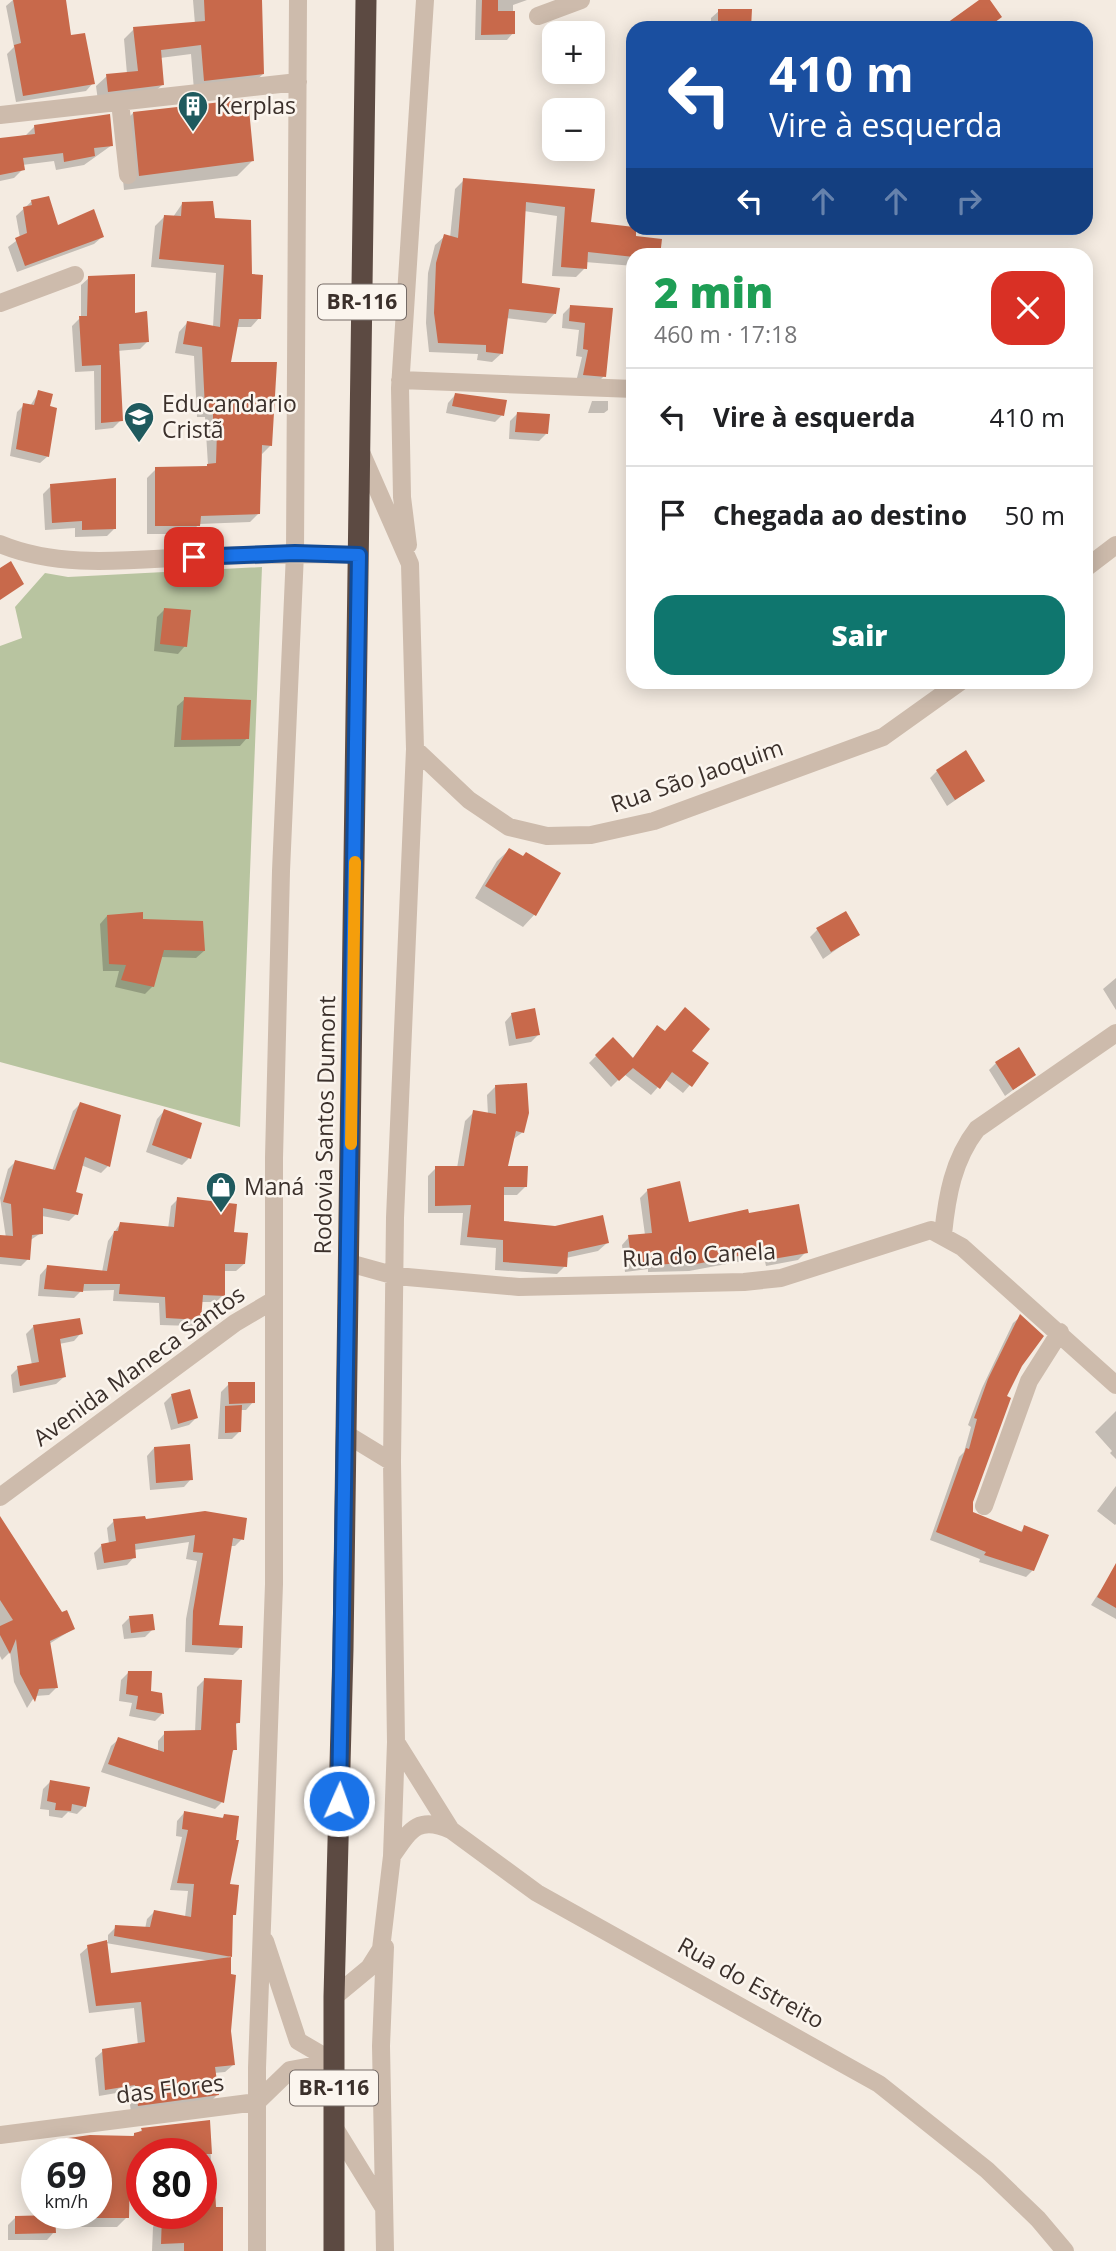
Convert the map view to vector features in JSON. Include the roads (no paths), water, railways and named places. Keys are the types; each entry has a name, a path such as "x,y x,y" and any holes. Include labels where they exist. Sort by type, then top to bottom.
{"highway":[{"name":"Rodovia Santos Dumont","path":"334,2251 334,1997 349,1263 366,0"}],"street":[{"path":"257,2251 257,2102 274,1584 274,1300 281,871 295,553 299,0"},
{"path":"385,2251 381,2046 396,1742 392,1462 395,1218 415,749 410,564 402,497 400,380 425,0"},
{"path":"538,16 580,0"},
{"path":"0,115 298,82"},
{"path":"120,102 128,175"},
{"path":"0,303 75,275"},
{"path":"400,380 626,389"},
{"path":"360,449 410,564"},
{"path":"0,544 57,560 118,561 295,553 359,555"},
{"path":"1093,562 1116,545"},
{"name":"Rua São Jaoquim","path":"415,749 469,800 509,827 547,835 592,835 654,821 883,737 950,689"},
{"path":"1116,1033 977,1129 961,1150 947,1198 943,1234 962,1247 1060,1332 1116,1385"},
{"name":"Rua do Canela","path":"349,1263 396,1276 519,1287 744,1282 781,1278 931,1230 943,1234"},
{"name":"Avenida Maneca Santos","path":"0,1497 235,1323 274,1300"},
{"path":"984,1506 1029,1381 1060,1332"},
{"path":"346,1434 392,1462"},
{"path":"396,1742 451,1830"},
{"path":"392,1856 407,1834 422,1824 436,1823 451,1830"},
{"name":"Rua do Estreito","path":"451,1830 537,1894 879,2084 987,2170 1038,2219 1065,2251"},
{"path":"262,1931 298,2040 334,2062"},
{"path":"334,1997 369,1968 381,1949 385,1933"},
{"name":"das Flores","path":"0,2136 257,2102 290,2070 334,2062"},
{"path":"334,2127 384,2208"}],"place":[{"name":"Kerplas","path":"193,133"},
{"name":"Educandario Cristã","path":"139,444"},
{"name":"Maná","path":"221,1214"}]}
